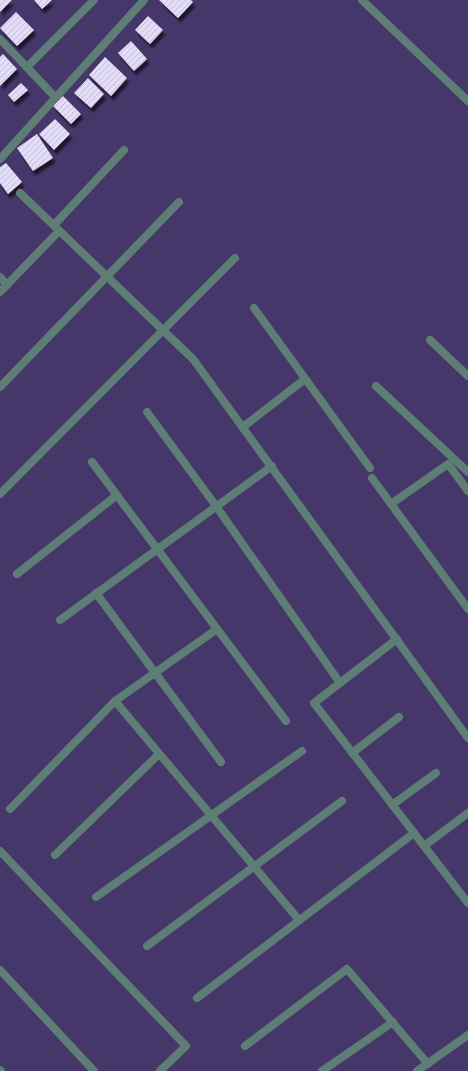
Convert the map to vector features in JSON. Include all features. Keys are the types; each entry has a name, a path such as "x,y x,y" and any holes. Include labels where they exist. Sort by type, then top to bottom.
{"street":[{"path":"30,69 94,0"},
{"path":"0,160 144,0"},
{"path":"362,0 468,101"},
{"path":"0,39 56,97"},
{"path":"0,292 8,285 124,150"},
{"path":"20,193 194,359 468,738"},
{"path":"0,387 179,202"},
{"path":"0,494 235,258"},
{"path":"0,277 8,285"},
{"path":"254,308 370,468"},
{"path":"430,340 468,376"},
{"path":"244,427 305,379"},
{"path":"376,386 468,472"},
{"path":"148,412 340,683"},
{"path":"92,462 286,721"},
{"path":"391,504 448,464 468,492"},
{"path":"60,620 272,466"},
{"path":"372,478 468,609"},
{"path":"18,574 117,495"},
{"path":"96,593 222,762"},
{"path":"10,809 115,701 217,629"},
{"path":"397,639 314,703 424,846 465,894 468,903"},
{"path":"115,701 299,920"},
{"path":"352,753 399,717"},
{"path":"96,897 302,751"},
{"path":"55,855 160,754"},
{"path":"392,805 436,773"},
{"path":"147,946 342,801"},
{"path":"424,846 468,814"},
{"path":"197,998 414,833"},
{"path":"0,851 186,1046 160,1071"},
{"path":"245,1046 346,969 428,1064"},
{"path":"0,970 94,1071"},
{"path":"322,1071 393,1022"},
{"path":"417,1071 468,1035"}],"building":[{"path":"0,0 12,0 0,12"},
{"path":"34,0 52,0 42,9"},
{"path":"159,0 191,0 193,2 178,18"},
{"path":"16,12 34,30 17,46 0,28"},
{"path":"148,16 163,30 150,44 135,30"},
{"path":"131,41 147,59 134,71 118,53"},
{"path":"3,54 17,69 0,86 0,57"},
{"path":"105,57 127,78 111,96 89,75"},
{"path":"88,78 104,94 91,108 74,93"},
{"path":"21,83 28,90 14,102 8,95"},
{"path":"63,96 81,114 71,124 53,106"},
{"path":"55,119 70,134 54,150 39,134"},
{"path":"37,134 53,158 33,171 17,148"},
{"path":"6,163 22,182 8,194 0,183 0,167"}]}
